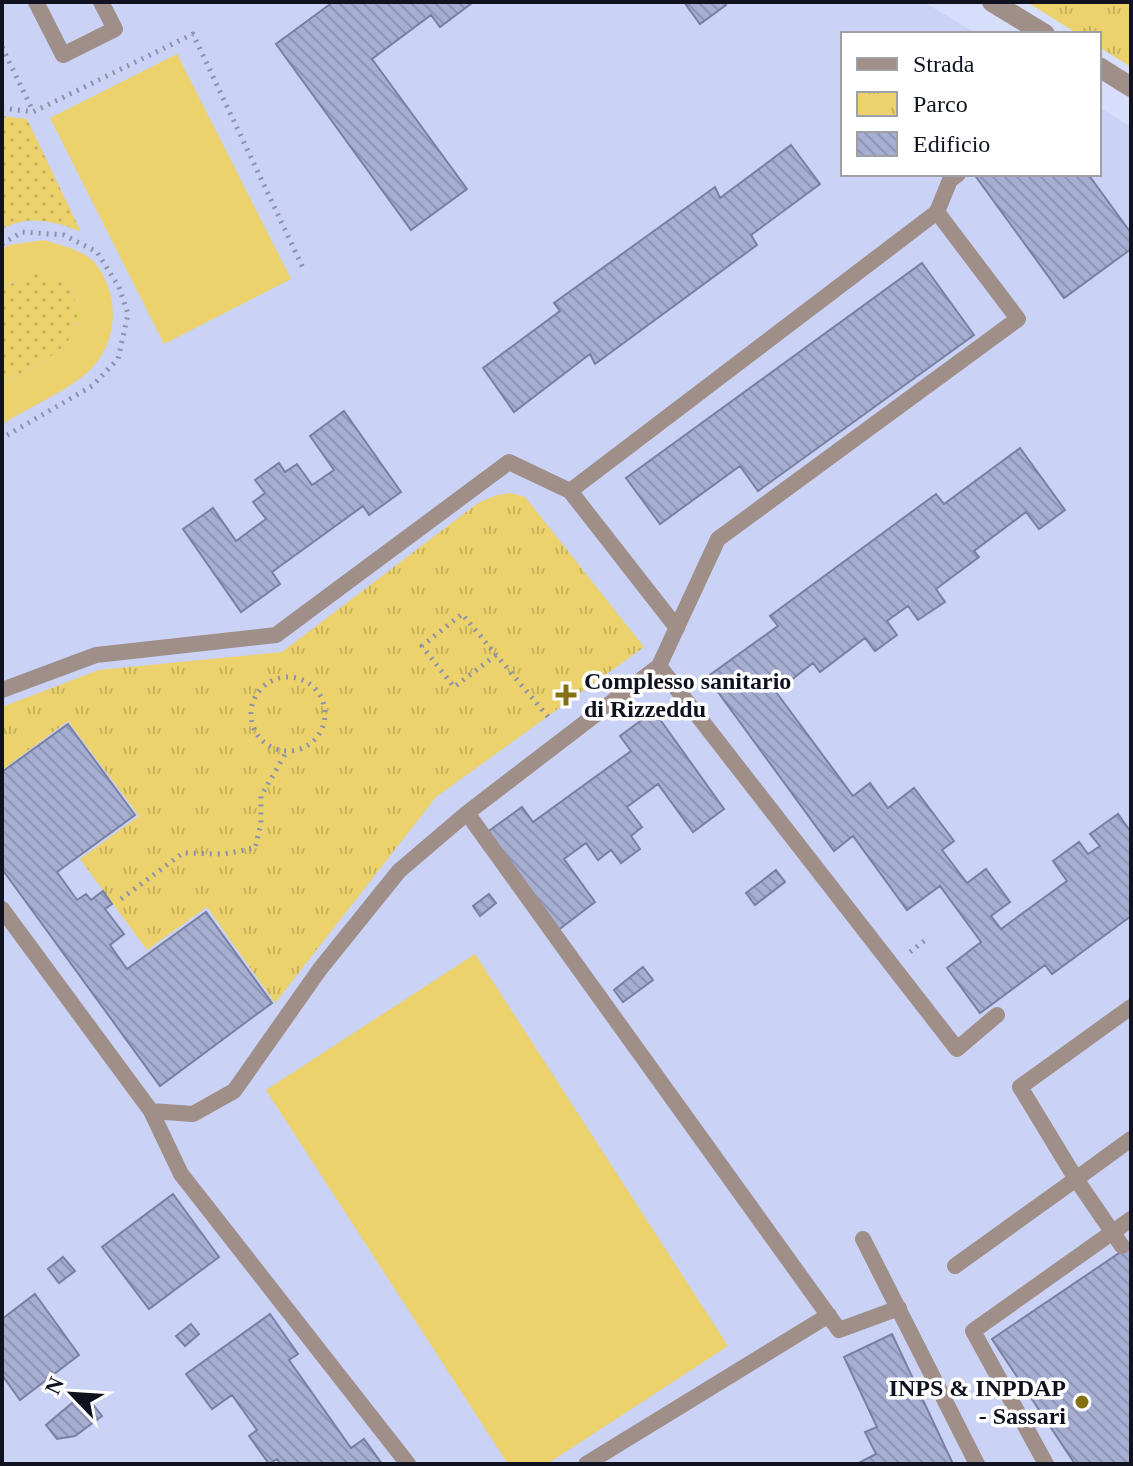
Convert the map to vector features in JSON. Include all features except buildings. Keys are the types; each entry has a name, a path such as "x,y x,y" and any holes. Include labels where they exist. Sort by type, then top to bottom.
{"street":[{"path":"992,2 1042,32"},
{"path":"1101,68 1131,87"}],"lane":[{"path":"36,2 63,55 115,29 101,2"},
{"path":"570,491 937,212 950,180 955,176"},
{"path":"151,1111 193,1114 234,1091 320,969 399,871 467,813 659,666 718,539 1018,319 937,212"},
{"path":"2,690 96,655 276,635 509,462 570,491 677,628"},
{"path":"659,666 957,1049 997,1015"},
{"path":"467,813 839,1330 899,1308"},
{"path":"2,909 151,1111 181,1174 408,1464"},
{"path":"1123,1248 1076,1179 1020,1087 1131,1007"},
{"path":"955,1266 1131,1139"},
{"path":"1046,1464 973,1331 1131,1219"},
{"path":"863,1239 977,1464"},
{"path":"586,1464 829,1315"}],"path":[{"path":"2,108 33,112 193,34 301,267"},
{"path":"2,47 33,112"},
{"path":"2,244 22,232 64,235 97,252 119,287 128,314 118,359 92,386 2,438"},
{"path":"496,655 454,687 422,646 462,614 566,738"},
{"path":"121,899 183,853 224,854 255,848 261,823 261,796 287,751 307,745 319,734 325,714 320,696 312,686 297,678 284,676 268,682 259,691 251,711 251,722 259,738 287,751"}],"shaded area":[{"name":"Complesso sanitario di Rizzeddu","path":"2,2 924,2 974,32 841,32 841,176 1101,176 1101,108 1131,127 1131,1464 2,1464"}],"green space":[{"path":"1027,2 1131,2 1131,67 1101,48 1101,32 1075,32"},
{"path":"177,54 291,279 164,344 50,118"},
{"path":"2,116 27,119 81,232 32,220 2,229"},
{"path":"44,240 84,254 94,262 109,291 112,322 109,338 94,366 82,377 2,424 2,384 50,357 72,336 77,322 76,305 69,285 34,274 2,289 2,249 9,245"},
{"path":"30,273 45,274 69,285 76,305 77,322 72,336 50,357 2,384 2,289"},
{"path":"511,493 525,497 644,647 436,797 275,1003 207,907 147,950 80,859 139,816 68,721 2,770 2,707 99,670 282,652 478,503"},
{"path":"475,954 728,1346 547,1464 508,1464 266,1090"}],"place":[{"name":"Complesso sanitario di Rizzeddu","path":"566,695"},
{"name":"INPS & INPDAP - Sassari","path":"1082,1402"}]}
